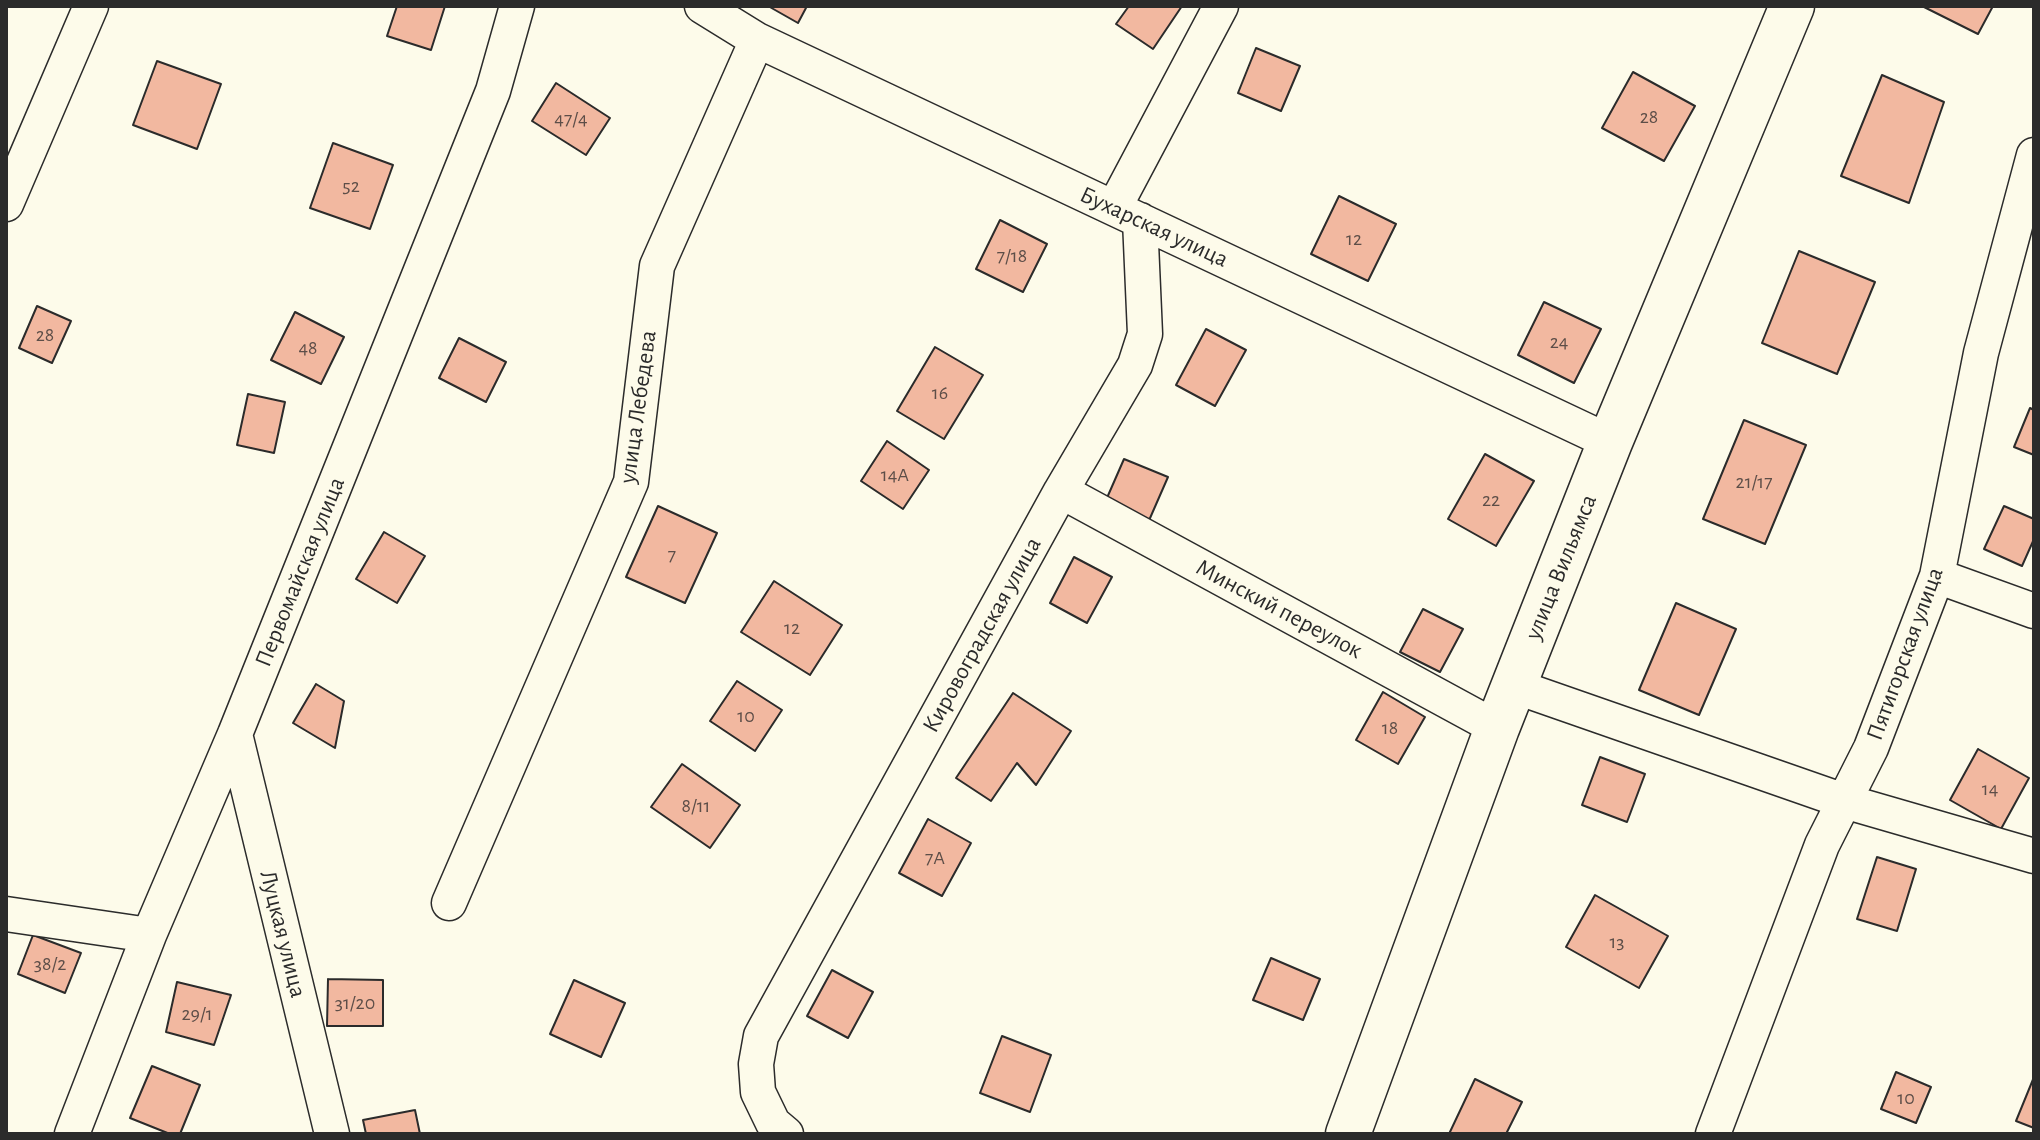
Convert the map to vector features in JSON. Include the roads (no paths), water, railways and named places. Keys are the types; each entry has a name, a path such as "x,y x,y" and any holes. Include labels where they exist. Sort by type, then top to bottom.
{"main road":[{"name":"улица Вильямса","path":"1348,1134 1497,728 1610,442 1792,6"}],"street":[{"path":"6,204 91,6"},
{"name":"Первомайская улица","path":"72,1134 149,935 235,734 493,91 517,6"},
{"name":"Бухарская улица","path":"702,6 757,40 1610,442"},
{"path":"1127,214 1221,6"},
{"name":"улица Лебедева","path":"449,903 631,482 657,266 757,40"},
{"name":"Пятигорская улица","path":"1713,1134 1822,845 1871,748 1937,576 1981,353 2034,155"},
{"name":"Кировоградская улица","path":"786,1134 773,1123 758,1092 756,1064 761,1036 1061,491 1135,365 1145,334 1127,214"},
{"name":"Минский переулок","path":"1061,491 1497,728"},
{"path":"1937,576 2034,611"},
{"path":"1514,686 1844,801 2034,856"},
{"name":"Луцкая улица","path":"235,734 332,1134"},
{"path":"6,914 149,935"}]}
